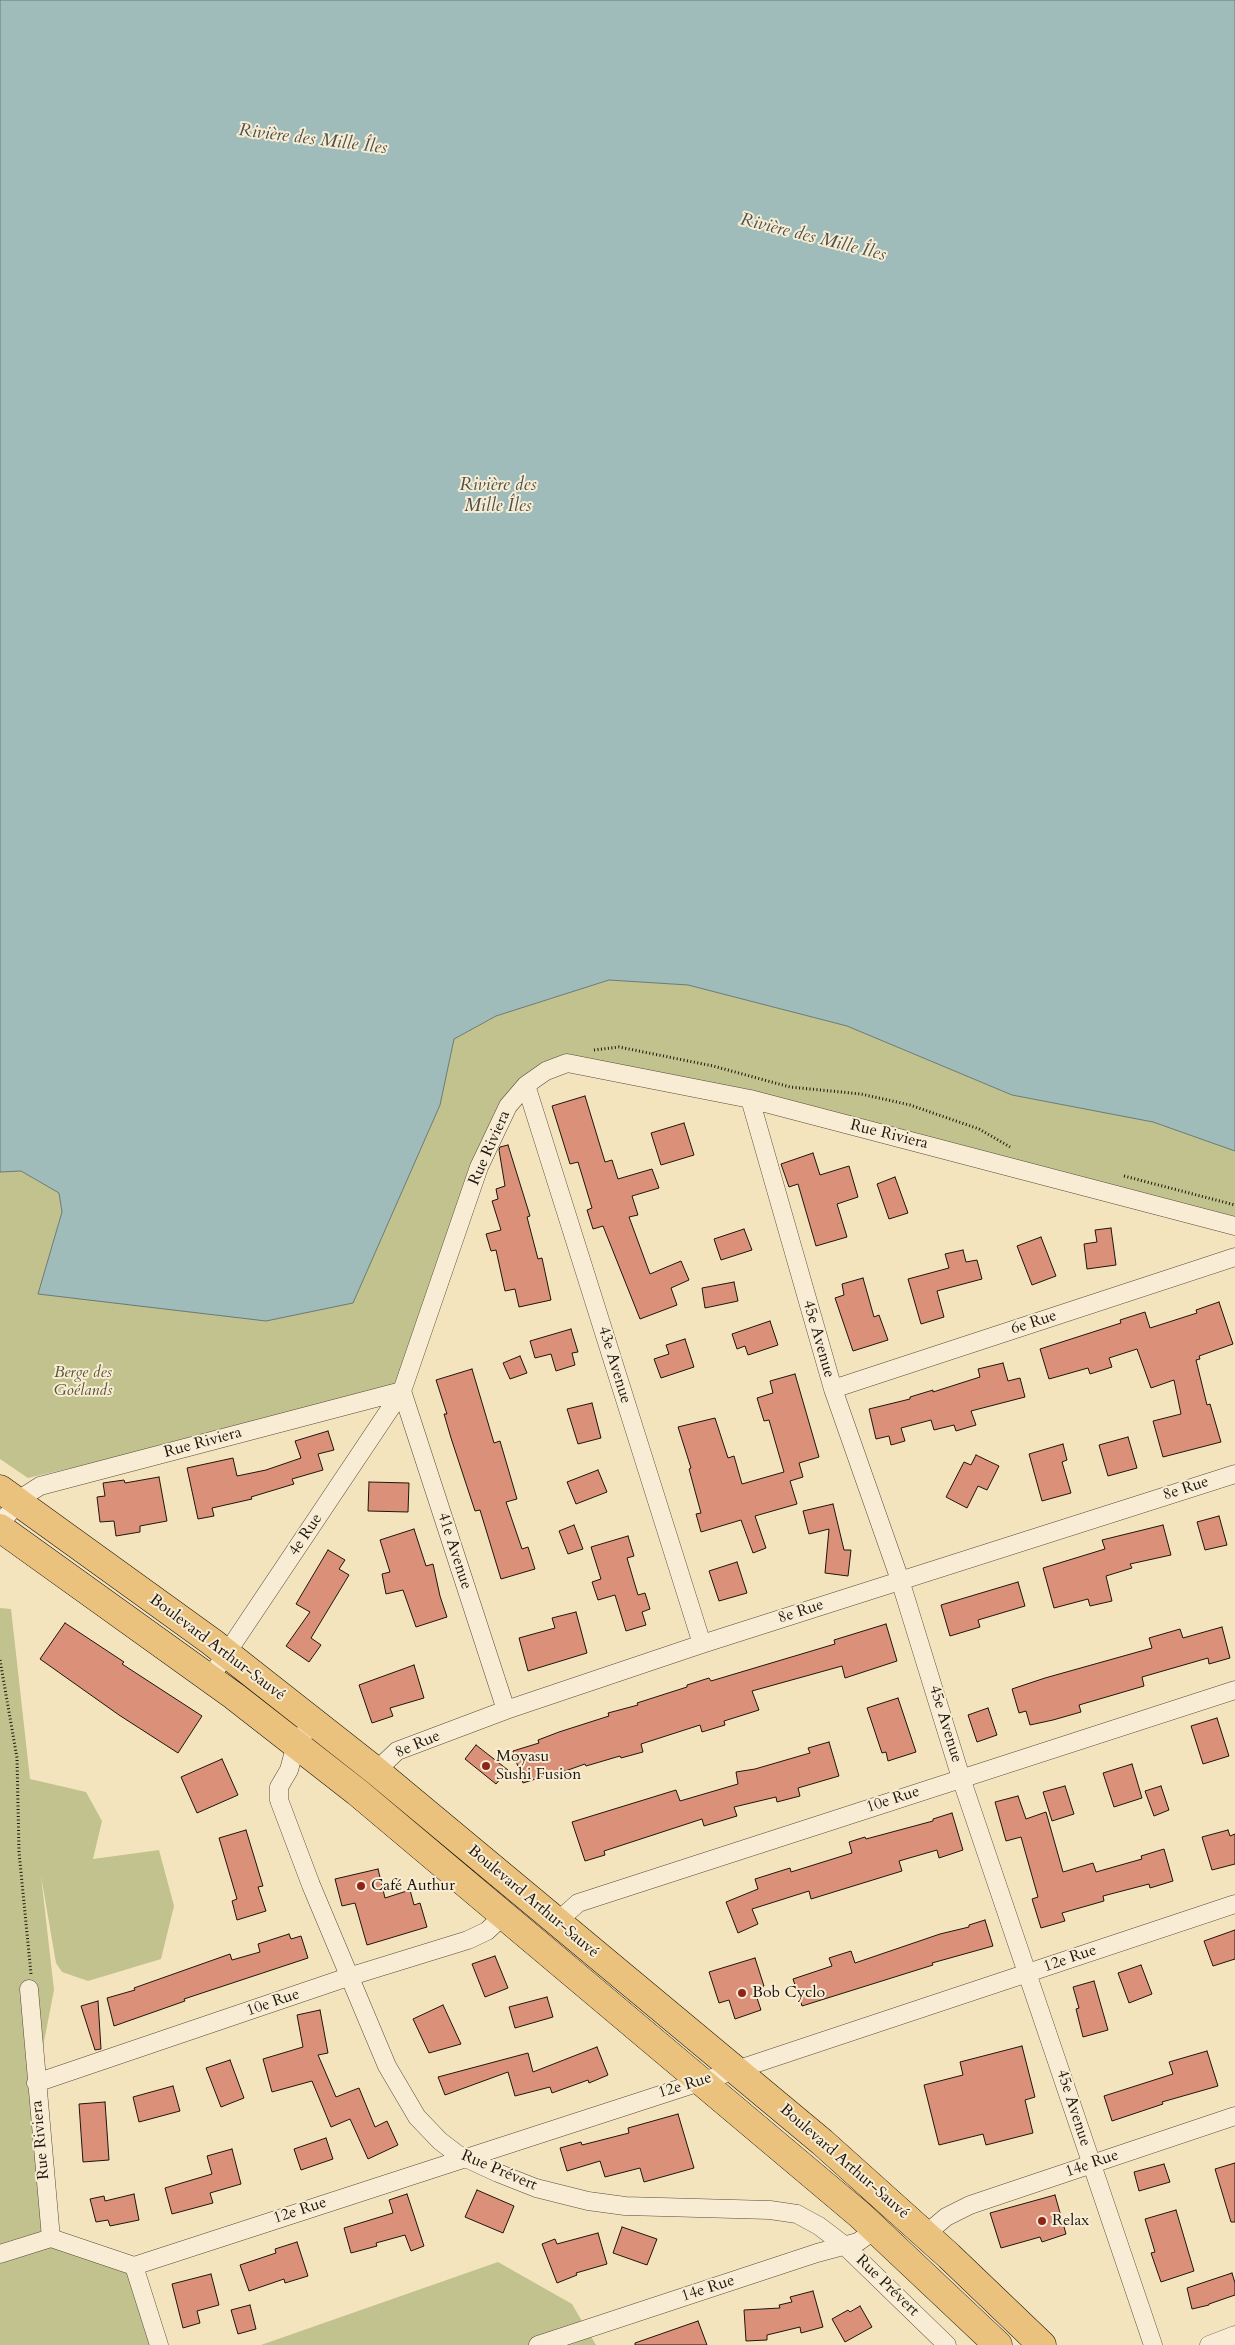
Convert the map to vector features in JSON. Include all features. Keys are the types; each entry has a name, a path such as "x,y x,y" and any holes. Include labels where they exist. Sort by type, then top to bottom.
{"main road":[{"name":"Boulevard Arthur-Sauvé","path":"10,1496 227,1654 376,1771 822,2142 926,2234 1042,2345"},
{"name":"Boulevard Arthur-Sauvé","path":"0,1528 210,1678 296,1744 504,1915 700,2082 876,2228 998,2345"}],"street":[{"name":"Rue Riviera","path":"0,1523 10,1496 40,1486 402,1392 479,1167 508,1106 526,1085 546,1071 567,1063 750,1099 1235,1226"},
{"name":"43e Avenue","path":"526,1085 702,1644"},
{"name":"45e Avenue","path":"750,1099 833,1389 900,1580 961,1778 1153,2345"},
{"name":"6e Rue","path":"833,1389 1235,1258"},
{"name":"4e Rue","path":"210,1678 402,1392"},
{"name":"41e Avenue","path":"402,1392 506,1710"},
{"name":"8e Rue","path":"376,1771 397,1751 506,1710 702,1644 1235,1474"},
{"name":"10e Rue","path":"557,1922 578,1903 1235,1690"},
{"name":"Rue Prévert","path":"313,1722 296,1744 289,1770 279,1787 279,1800 348,1977 387,2066 407,2103 417,2117 440,2141 463,2157 536,2188 588,2202 625,2206 785,2211 797,2214 819,2226 844,2245 947,2345"},
{"name":"12e Rue","path":"134,2266 463,2157 700,2082 1235,1904"},
{"name":"10e Rue","path":"36,2083 348,1977 468,1940 487,1931 504,1915"},
{"name":"Rue Riviera","path":"30,1982 36,2083 51,2238"},
{"name":"14e Rue","path":"926,2234 946,2217 970,2206 1235,2116"},
{"name":"14e Rue","path":"538,2345 862,2240 876,2228"},
{"path":"0,2254 51,2238 134,2266 159,2345"},
{"path":"1209,2345 1235,2335"}],"path":[{"path":"567,1063 598,1049 619,1047 714,1066 790,1087 861,1094 910,1105 978,1129 1015,1151"},
{"path":"1115,1174 1235,1205"},
{"path":"0,1660 17,1758 19,1852 30,1982"}],"green space":[{"name":"Berge des Goélands","path":"609,980 688,985 847,1026 1012,1095 1153,1122 1235,1151 1235,1222 567,1062 508,1106 402,1391 28,1478 0,1459 0,1172 21,1171 59,1193 62,1212 38,1294 353,1303 440,1105 454,1039 496,1016"},
{"path":"0,1608 11,1609 30,1779 86,1792 102,1821 93,1859 159,1850 174,1906 161,1959 88,1981 62,1972 56,1963 41,1876 54,1990 36,2083 51,2238 129,2270 157,2345 0,2345"},
{"path":"498,2262 572,2304 596,2345 261,2345"}],"water":[{"name":"Rivière des Mille Îles","path":"0,0 1235,0 1235,1151 1153,1122 1012,1095 847,1026 688,985 609,980 496,1016 454,1039 440,1105 353,1303 266,1321 38,1294 62,1212 59,1193 21,1171 0,1172"}],"building":[{"path":"585,1096 605,1162 612,1160 618,1179 652,1169 659,1188 632,1196 638,1215 629,1217 650,1274 681,1261 689,1280 671,1288 677,1305 640,1319 603,1226 593,1229 587,1210 592,1208 578,1162 570,1164 552,1106"},
{"path":"684,1123 694,1155 661,1165 651,1133"},
{"path":"508,1145 530,1216 527,1217 538,1259 542,1258 551,1300 519,1307 515,1289 505,1291 496,1250 491,1251 486,1234 501,1230 492,1201 498,1199 496,1189 505,1186 499,1150 500,1147"},
{"path":"813,1153 820,1175 849,1166 858,1197 837,1204 847,1237 816,1246 798,1184 789,1187 781,1164"},
{"path":"895,1177 908,1213 889,1219 877,1184"},
{"path":"1111,1228 1116,1265 1087,1269 1084,1244 1097,1242 1095,1230"},
{"path":"744,1229 752,1250 721,1260 714,1239"},
{"path":"1041,1237 1056,1276 1032,1285 1017,1246"},
{"path":"963,1250 966,1262 977,1260 982,1279 937,1291 944,1317 921,1324 908,1279 949,1268 945,1254"},
{"path":"863,1278 874,1317 879,1315 888,1340 853,1351 835,1298 844,1295 842,1284"},
{"path":"734,1282 738,1301 705,1308 702,1288"},
{"path":"1219,1302 1233,1344 1199,1356 1200,1359 1196,1360 1207,1405 1210,1404 1221,1442 1163,1457 1153,1421 1181,1414 1174,1380 1151,1388 1137,1349 1109,1358 1112,1367 1090,1374 1088,1368 1049,1379 1040,1349 1121,1323 1120,1320 1145,1312 1150,1328 1197,1313 1196,1310"},
{"path":"770,1321 778,1345 748,1355 745,1346 737,1349 732,1334"},
{"path":"571,1329 578,1352 572,1353 575,1365 556,1371 551,1354 535,1358 530,1341"},
{"path":"685,1339 694,1367 661,1378 654,1359 669,1354 666,1345"},
{"path":"520,1356 527,1373 510,1379 503,1363"},
{"path":"1003,1363 1008,1381 1020,1378 1025,1397 971,1411 976,1425 956,1431 954,1425 934,1430 931,1420 901,1428 905,1441 891,1445 889,1436 876,1439 869,1409 910,1399 910,1397 933,1390 933,1392 980,1377 978,1369"},
{"path":"472,1369 494,1443 500,1441 517,1499 506,1502 522,1549 528,1547 535,1569 501,1579 480,1510 475,1511 451,1438 444,1414 447,1414 436,1380"},
{"path":"795,1374 819,1457 799,1463 803,1477 790,1481 797,1504 755,1516 766,1548 753,1553 741,1520 701,1532 696,1514 701,1513 689,1469 691,1468 678,1427 715,1418 728,1458 734,1456 742,1484 784,1472 769,1420 764,1421 757,1398 773,1393 770,1381"},
{"path":"592,1403 601,1438 578,1444 567,1409"},
{"path":"328,1431 334,1450 318,1454 323,1470 292,1479 294,1484 251,1497 252,1499 212,1508 214,1516 198,1519 187,1468 233,1458 237,1476 266,1470 301,1458 295,1441"},
{"path":"1128,1437 1137,1468 1108,1476 1099,1445"},
{"path":"1063,1444 1067,1460 1062,1462 1071,1493 1042,1501 1029,1454"},
{"path":"976,1455 999,1466 987,1490 978,1486 967,1508 946,1497 964,1462 971,1465"},
{"path":"598,1470 607,1492 576,1504 567,1482"},
{"path":"159,1477 167,1521 140,1526 140,1532 116,1536 114,1521 100,1522 97,1497 105,1496 103,1483 124,1480 125,1483"},
{"path":"369,1482 409,1483 408,1512 368,1511"},
{"path":"833,1504 844,1550 851,1550 848,1576 825,1573 829,1529 809,1534 803,1511"},
{"path":"1219,1516 1227,1545 1205,1550 1197,1522"},
{"path":"574,1525 583,1549 568,1554 559,1531"},
{"path":"1163,1525 1171,1555 1130,1564 1132,1568 1106,1576 1112,1601 1090,1606 1088,1599 1054,1608 1043,1568 1105,1549 1102,1540"},
{"path":"414,1529 426,1566 433,1564 447,1617 416,1627 403,1590 386,1594 382,1574 390,1572 380,1540"},
{"path":"628,1536 634,1556 627,1558 638,1595 645,1593 650,1609 642,1612 646,1625 626,1631 615,1595 598,1600 592,1582 601,1579 591,1547"},
{"path":"328,1550 345,1560 339,1569 349,1575 311,1638 321,1645 309,1662 286,1646 310,1612 296,1604"},
{"path":"737,1562 747,1593 719,1601 709,1571"},
{"path":"1018,1582 1025,1606 978,1620 980,1627 950,1636 941,1605"},
{"path":"576,1612 587,1653 528,1671 519,1638 555,1628 552,1618"},
{"path":"65,1623 124,1662 122,1664 202,1716 178,1753 119,1715 40,1659"},
{"path":"886,1624 897,1661 845,1678 842,1666 752,1691 759,1710 724,1721 725,1725 702,1732 700,1725 641,1744 643,1752 621,1758 620,1756 586,1766 585,1764 551,1776 551,1774 523,1783 513,1751 539,1743 538,1740 609,1716 608,1713 638,1705 637,1703 687,1687 687,1685 709,1678 711,1681 835,1644 834,1640"},
{"path":"1222,1627 1230,1658 1209,1664 1208,1658 1142,1677 1144,1686 1079,1705 1081,1712 1053,1720 1030,1725 1026,1711 1019,1713 1012,1689 1152,1648 1149,1638 1180,1629 1183,1638"},
{"path":"414,1665 424,1698 390,1708 393,1716 372,1723 359,1685"},
{"path":"898,1698 916,1752 888,1761 886,1752 882,1753 867,1708"},
{"path":"988,1708 997,1735 977,1742 968,1715"},
{"path":"1217,1718 1229,1756 1203,1764 1191,1726"},
{"path":"829,1742 839,1776 798,1788 800,1796 777,1802 776,1797 734,1807 737,1816 704,1826 702,1819 604,1851 605,1855 585,1861 572,1822 676,1790 680,1801 738,1784 736,1772 755,1769 810,1753 808,1748"},
{"path":"476,1745 508,1770 496,1784 465,1759"},
{"path":"222,1759 238,1795 197,1813 181,1777"},
{"path":"1132,1764 1142,1798 1114,1807 1103,1773"},
{"path":"1065,1786 1074,1814 1052,1821 1043,1792"},
{"path":"1161,1786 1169,1810 1154,1816 1145,1791"},
{"path":"1018,1796 1026,1819 1046,1812 1063,1872 1093,1863 1096,1872 1142,1859 1141,1856 1164,1849 1173,1881 1150,1888 1149,1884 1103,1896 1104,1901 1062,1913 1065,1921 1041,1928 1032,1899 1038,1897 1021,1837 1006,1841 995,1802"},
{"path":"952,1813 963,1850 939,1858 937,1850 899,1861 902,1871 811,1899 809,1891 752,1909 758,1924 738,1933 726,1902 758,1889 755,1879 790,1868 791,1872 852,1853 849,1842 933,1821 933,1819"},
{"path":"246,1830 263,1886 258,1887 266,1911 237,1920 232,1901 237,1899 219,1838"},
{"path":"1228,1830 1230,1836 1235,1834 1235,1864 1212,1870 1202,1837"},
{"path":"378,1869 385,1898 410,1890 414,1905 420,1903 427,1927 367,1945 355,1903 342,1906 335,1879"},
{"path":"985,1920 993,1946 932,1963 933,1965 802,2006 793,1979 832,1966 829,1958 851,1951 855,1963 940,1934 969,1927 969,1925"},
{"path":"1235,1930 1235,1959 1213,1966 1204,1941"},
{"path":"289,1934 291,1939 301,1936 308,1958 184,1999 185,2001 114,2026 107,1998 135,1990 134,1988 230,1954 232,1960 260,1952 258,1944"},
{"path":"495,1956 508,1988 485,1997 472,1964"},
{"path":"755,1958 764,1986 754,1989 761,2010 735,2019 729,2000 719,2003 709,1972"},
{"path":"1141,1965 1152,1994 1129,2003 1118,1973"},
{"path":"1094,1981 1108,2030 1083,2037 1076,2009 1079,2008 1073,1987"},
{"path":"547,1997 553,2017 515,2028 509,2007"},
{"path":"98,2001 101,2049 95,2050 81,2006"},
{"path":"443,2005 461,2044 429,2053 413,2019"},
{"path":"320,2010 328,2053 318,2055 336,2097 359,2088 375,2127 387,2121 398,2145 368,2159 350,2119 331,2127 312,2081 272,2092 263,2059 303,2047 297,2015"},
{"path":"1022,2046 1035,2097 1025,2100 1033,2133 986,2145 983,2134 939,2145 924,2085 963,2075 960,2062"},
{"path":"597,2047 608,2075 589,2083 588,2080 552,2093 550,2087 515,2096 508,2072 445,2095 438,2077 528,2053 533,2072"},
{"path":"1207,2051 1218,2086 1162,2102 1163,2104 1112,2121 1104,2096 1173,2074 1169,2062"},
{"path":"230,2060 244,2098 221,2107 206,2068"},
{"path":"173,2086 180,2111 139,2122 133,2097"},
{"path":"105,2102 109,2160 83,2162 79,2104"},
{"path":"678,2114 694,2168 644,2182 640,2168 605,2177 600,2161 567,2171 560,2148 581,2142 582,2145 629,2133 628,2128"},
{"path":"326,2138 333,2159 301,2170 294,2149"},
{"path":"232,2149 241,2184 210,2193 213,2203 172,2214 165,2188 212,2174 207,2156"},
{"path":"1235,2163 1235,2222 1231,2222 1215,2169"},
{"path":"1164,2164 1170,2182 1139,2191 1134,2172"},
{"path":"477,2190 514,2206 503,2233 465,2217"},
{"path":"134,2194 139,2220 110,2226 108,2220 96,2222 90,2199 104,2196 105,2201"},
{"path":"407,2194 424,2246 411,2251 405,2235 376,2243 377,2246 351,2253 344,2228 393,2213 389,2200"},
{"path":"1055,2195 1066,2234 1042,2242 1040,2237 1001,2248 990,2213"},
{"path":"1176,2210 1194,2271 1161,2282 1151,2253 1155,2252 1145,2219"},
{"path":"622,2227 657,2239 647,2265 613,2253"},
{"path":"598,2233 607,2264 576,2273 577,2275 557,2283 542,2244 555,2239 557,2244"},
{"path":"297,2242 308,2276 285,2283 284,2279 249,2291 240,2265 276,2253 275,2249"},
{"path":"1232,2273 1235,2283 1235,2295 1192,2309 1187,2288"},
{"path":"211,2274 219,2305 197,2311 200,2323 183,2328 172,2284"},
{"path":"813,2291 823,2327 801,2333 800,2327 767,2335 767,2340 746,2341 744,2310 780,2308 779,2305 792,2302 790,2297"},
{"path":"250,2305 256,2329 238,2334 231,2310"},
{"path":"860,2306 872,2327 845,2342 832,2319"},
{"path":"698,2321 707,2345 635,2345 635,2343"}],"place":[{"name":"Moyasu Sushi Fusion","path":"486,1766"},
{"name":"Café Authur","path":"361,1886"},
{"name":"Bob Cyclo","path":"742,1993"},
{"name":"Relax","path":"1042,2221"}]}
